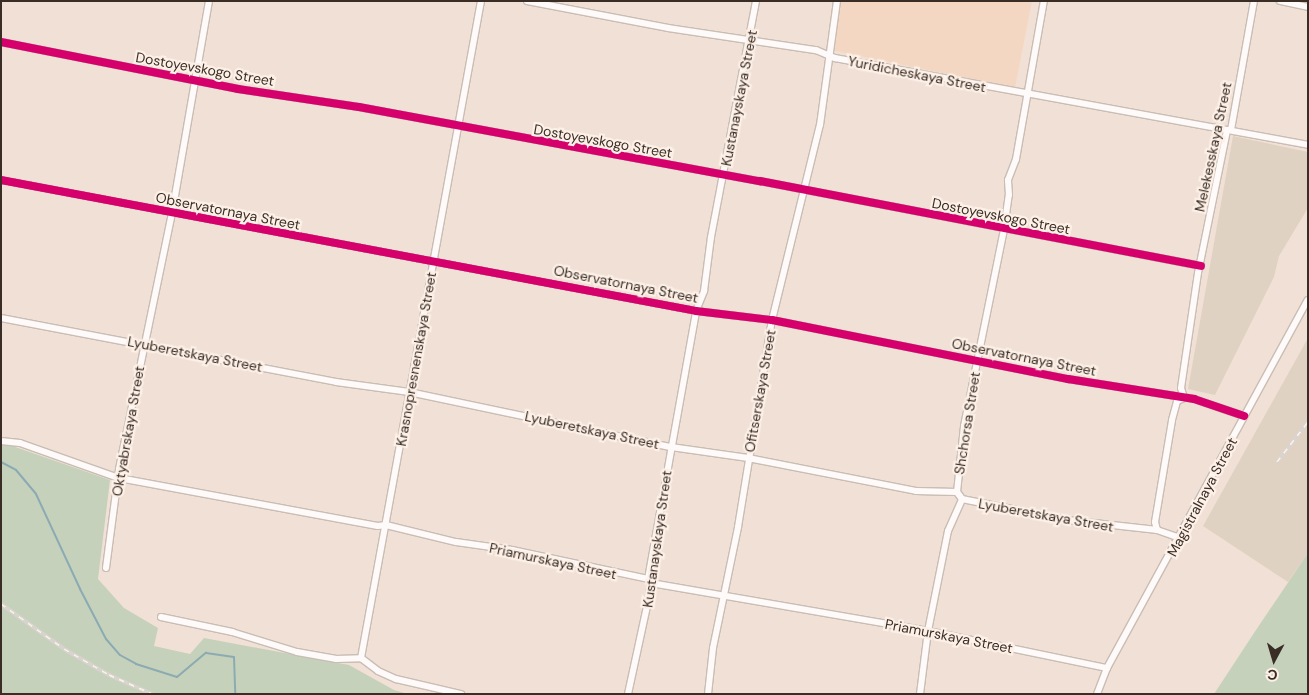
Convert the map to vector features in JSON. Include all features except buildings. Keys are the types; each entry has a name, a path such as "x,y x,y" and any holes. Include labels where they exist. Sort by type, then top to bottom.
{"street":[{"name":"Oktyabrskaya Street","path":"106,568 119,478 144,344 172,213 194,78 209,1"},
{"name":"Krasnopresnenskaya Street","path":"361,658 460,126 481,1"},
{"name":"Yuridicheskaya Street","path":"528,1 828,54 1028,95 1308,145"},
{"name":"Kustanayskaya Street","path":"628,694 696,311 704,291 710,236 724,176 756,1"},
{"name":"Ofitserskaya Street","path":"708,694 713,648 725,595 772,320 820,126 828,54 837,1"},
{"name":"Shchorsa Street","path":"962,499 957,492 964,426 1004,229 1009,195 1008,180 1016,159 1044,1"},
{"name":"Melekesskaya Street","path":"1184,398 1181,388 1201,266 1254,1"},
{"path":"1280,1 1308,7"},
{"name":"Dostoyevskogo Street","path":"1,42 115,66 194,78 238,89 460,126 1201,266"},
{"name":"Observatornaya Street","path":"1,180 434,260 696,311 772,320 1184,398 1244,416"},
{"name":"Magistralnaya Street","path":"1097,694 1107,668 1180,538 1308,300"},
{"name":"Lyuberetskaya Street","path":"1,318 336,382 409,392 671,447 748,458 916,491 957,492"},
{"path":"1157,530 1155,522 1172,420 1177,401 1184,398"},
{"name":"Priamurskaya Street","path":"1,441 20,443 119,478 360,523 386,525 456,542 512,550 649,581 928,631 1107,668"},
{"path":"920,694 928,631 948,531 962,499"},
{"name":"Lyuberetskaya Street","path":"962,499 1067,520 1157,530 1180,538"},
{"path":"161,617 232,632 297,652 336,659 361,658 378,671 396,679 461,694"}],"shaded area":[{"path":"839,1 1032,1 1015,88 830,50"},
{"path":"1233,136 1308,152 1308,208 1279,256 1274,277 1215,395 1188,389"},
{"path":"1308,338 1308,553 1288,582 1203,526"}],"green space":[{"path":"1,442 110,480 98,579 124,608 158,628 154,646 190,654 204,638 349,665 394,690 408,694 1,694"},
{"path":"1308,553 1308,694 1214,694 1254,633"}],"waterway":[{"path":"1,462 16,470 36,494 80,589 106,639 120,655 136,664 177,677 206,653 234,657 235,694"}],"railway":[{"path":"1277,462 1308,422"},
{"path":"1,604 64,649 109,675 152,694"}],"cycle path":[{"path":"1,42 238,89 359,107 760,181 1201,266"},
{"path":"1,180 696,311 772,320 1068,379 1194,399 1244,416"}]}
